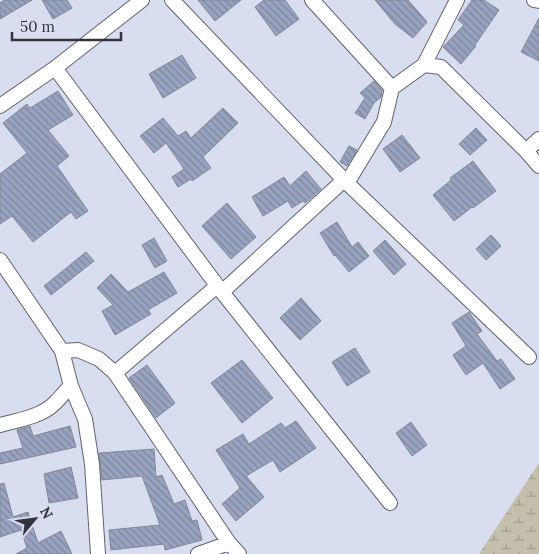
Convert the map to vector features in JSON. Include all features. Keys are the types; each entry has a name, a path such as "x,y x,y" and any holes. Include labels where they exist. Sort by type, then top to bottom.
{"street":[{"path":"0,106 54,68 142,0"},
{"path":"172,0 346,181 529,357"},
{"path":"312,0 392,88"},
{"path":"115,373 220,289 346,181 384,122 392,88 424,65 457,0"},
{"path":"534,0 539,1"},
{"path":"424,65 441,67 539,166"},
{"path":"54,68 220,289 390,503"},
{"path":"526,151 539,139"},
{"path":"0,260 62,350 71,386 85,418 92,464 98,554"},
{"path":"62,350 78,350 99,359 115,373 229,543 239,554"},
{"path":"0,425 38,414 54,404 71,386"},
{"path":"198,554 229,543"}],"green space":[{"path":"539,463 539,554 479,554"}],"building":[{"path":"4,0 32,0 0,19 0,3"},
{"path":"42,0 67,0 72,8 53,19"},
{"path":"198,0 241,0 215,21"},
{"path":"264,0 285,0 299,19 276,36 255,7"},
{"path":"375,0 408,0 427,22 413,38 395,24"},
{"path":"472,0 484,0 499,10 476,46 461,64 443,47 464,25 458,20"},
{"path":"539,18 539,61 521,52"},
{"path":"182,55 196,78 163,98 149,74"},
{"path":"374,81 382,90 381,97 374,103 365,119 355,113 365,98 360,93"},
{"path":"58,91 73,115 48,130 69,156 57,166 88,211 76,219 71,212 33,242 12,216 0,224 0,174 27,153 3,123 27,104 30,108"},
{"path":"223,108 238,123 203,157 211,168 192,181 191,179 178,187 172,177 184,169 166,143 154,153 140,136 163,118 178,136 186,131 191,138"},
{"path":"476,128 487,140 470,155 459,144"},
{"path":"402,135 420,158 400,172 383,149"},
{"path":"349,146 357,150 347,166 340,162"},
{"path":"473,161 496,191 454,221 433,195 451,180 450,178"},
{"path":"306,171 321,189 305,203 303,201 292,208 288,201 263,216 252,197 284,177 290,186"},
{"path":"227,203 256,237 231,259 202,226"},
{"path":"337,222 352,247 358,242 369,256 349,272 334,256 320,233"},
{"path":"491,235 501,246 486,260 476,249"},
{"path":"154,238 167,261 155,268 142,245"},
{"path":"385,240 406,264 394,275 373,251"},
{"path":"86,252 94,261 51,295 44,286"},
{"path":"164,272 177,293 148,310 151,314 115,335 102,311 113,305 97,288 111,274 128,292"},
{"path":"301,298 321,321 300,340 280,318"},
{"path":"469,312 482,331 477,334 497,361 501,359 515,379 500,389 483,363 466,375 453,355 466,346 452,323"},
{"path":"355,348 370,372 347,386 332,362"},
{"path":"242,360 273,398 242,423 211,383"},
{"path":"147,365 175,403 156,418 129,378"},
{"path":"296,421 316,448 280,472 273,460 246,476 264,497 236,521 222,504 240,488 216,450 243,434 249,444 281,423 285,428"},
{"path":"411,422 427,445 412,456 396,433"},
{"path":"30,426 33,436 70,426 76,447 0,464 0,453 23,448 17,430"},
{"path":"154,449 156,477 162,475 174,504 185,500 192,521 197,520 202,540 165,550 164,544 111,550 109,530 160,525 142,476 102,480 99,453"},
{"path":"71,467 78,498 49,503 44,474"},
{"path":"4,483 13,517 28,512 38,543 61,531 72,554 16,554 27,548 21,530 0,537 0,484"}]}
